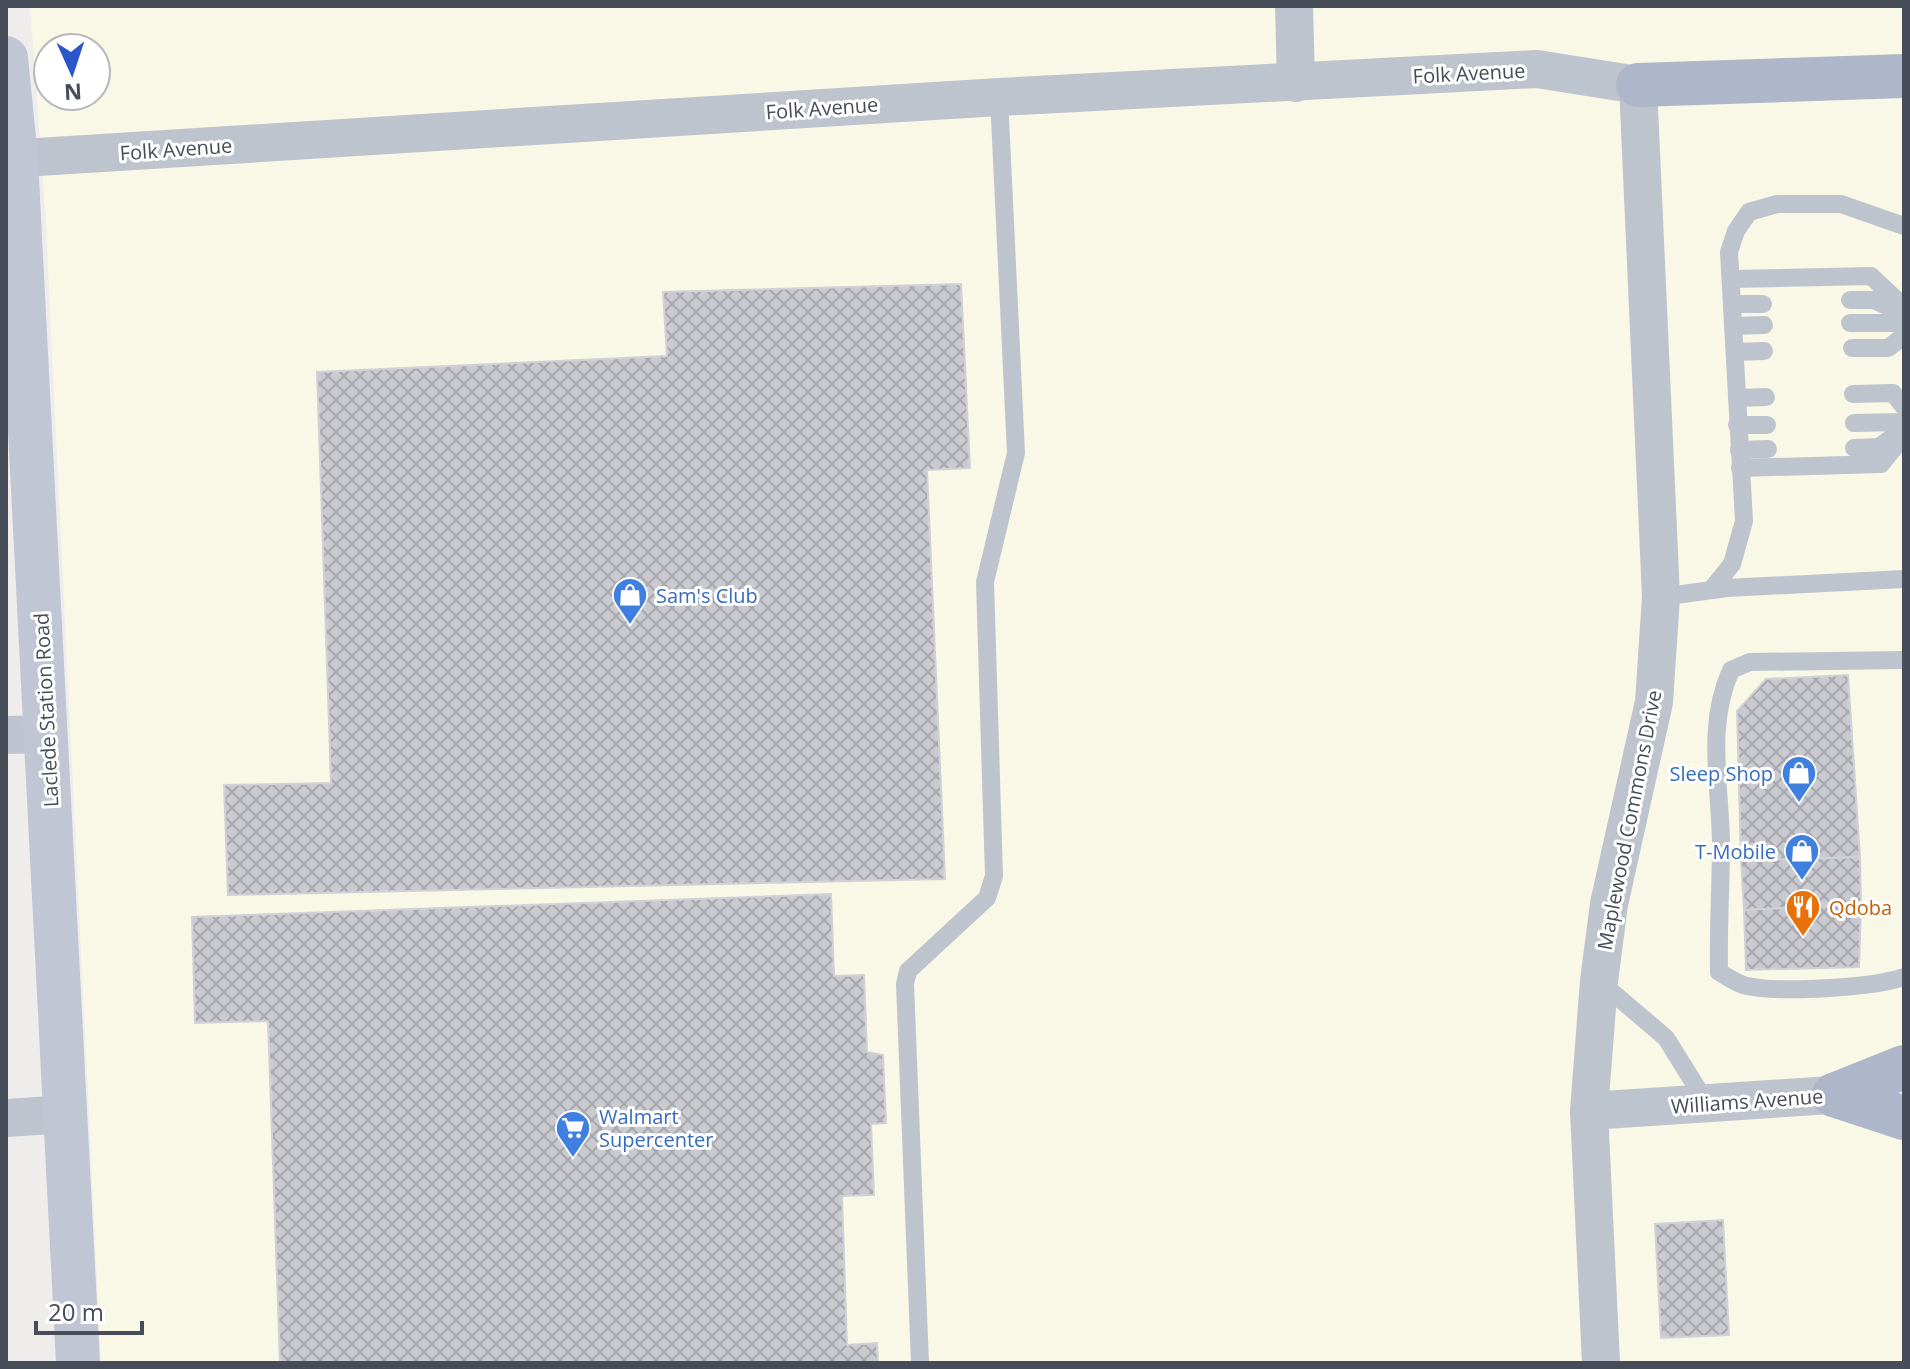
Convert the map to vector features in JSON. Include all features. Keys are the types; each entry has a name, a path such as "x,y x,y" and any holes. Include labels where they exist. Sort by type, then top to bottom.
{"main road":[{"path":"1638,85 1904,76"},
{"path":"1834,1095 1904,1067"},
{"path":"1834,1095 1904,1118"}],"street":[{"path":"1294,6 1296,83"},
{"name":"Laclede Station Road","path":"6,58 27,735 67,1114 78,1363"},
{"name":"Folk Avenue","path":"11,159 999,97 1537,69 1638,85"},
{"name":"Maplewood Commons Drive","path":"1601,1363 1589,1111 1599,981 1609,904 1654,702 1661,597 1638,85"},
{"name":"Williams Avenue","path":"1589,1111 1904,1090"},
{"path":"6,1118 67,1114"}],"lane":[{"path":"920,1363 905,984 908,971 987,898 994,876 985,582 1016,453 999,97"},
{"path":"1711,590 1732,564 1744,521 1729,252 1736,231 1749,212 1777,204 1841,204 1904,226"},
{"path":"1731,279 1871,276 1904,307"},
{"path":"1850,300 1874,300 1904,314"},
{"path":"1732,304 1763,304"},
{"path":"1850,323 1904,323"},
{"path":"1733,326 1764,325"},
{"path":"1852,348 1888,348 1904,336"},
{"path":"1735,352 1764,351"},
{"path":"1853,394 1893,393 1904,407"},
{"path":"1737,398 1766,397"},
{"path":"1854,423 1904,422"},
{"path":"1737,425 1767,425"},
{"path":"1854,448 1879,447 1904,430"},
{"path":"1739,459 1881,464 1904,436"},
{"path":"1739,459 1768,449"},
{"path":"1661,597 1711,590 1904,579"},
{"path":"1904,660 1750,662 1731,670 1723,689 1718,715 1716,756 1721,839 1719,972 1744,986 1773,989 1882,985 1904,977"},
{"path":"1599,981 1666,1038 1707,1104"}],"shaded area":[{"path":"30,6 1904,6 1904,1363 101,1363 38,112 112,112 112,32 32,33"}],"building":[{"name":"Sam's Club","path":"961,284 970,468 927,470 945,879 228,895 224,785 331,783 317,372 667,356 663,292"},
{"name":"Sleep Shop","path":"1848,675 1860,857 1741,861 1737,711 1766,679"},
{"name":"T-Mobile","path":"1860,857 1861,904 1744,910 1741,861"},
{"name":"Walmart Supercenter","path":"831,894 834,976 864,975 867,1052 883,1055 886,1123 871,1124 874,1195 842,1196 847,1345 877,1343 878,1363 280,1363 268,1021 195,1023 192,917"},
{"name":"Qdoba","path":"1861,904 1859,967 1746,970 1744,910"},
{"path":"1723,1220 1729,1335 1661,1338 1655,1224"}],"place":[{"name":"Sam's Club","path":"630,626"},
{"name":"Sleep Shop","path":"1799,804"},
{"name":"T-Mobile","path":"1802,882"},
{"name":"Qdoba","path":"1803,938"},
{"name":"Walmart Supercenter","path":"573,1159"}]}
